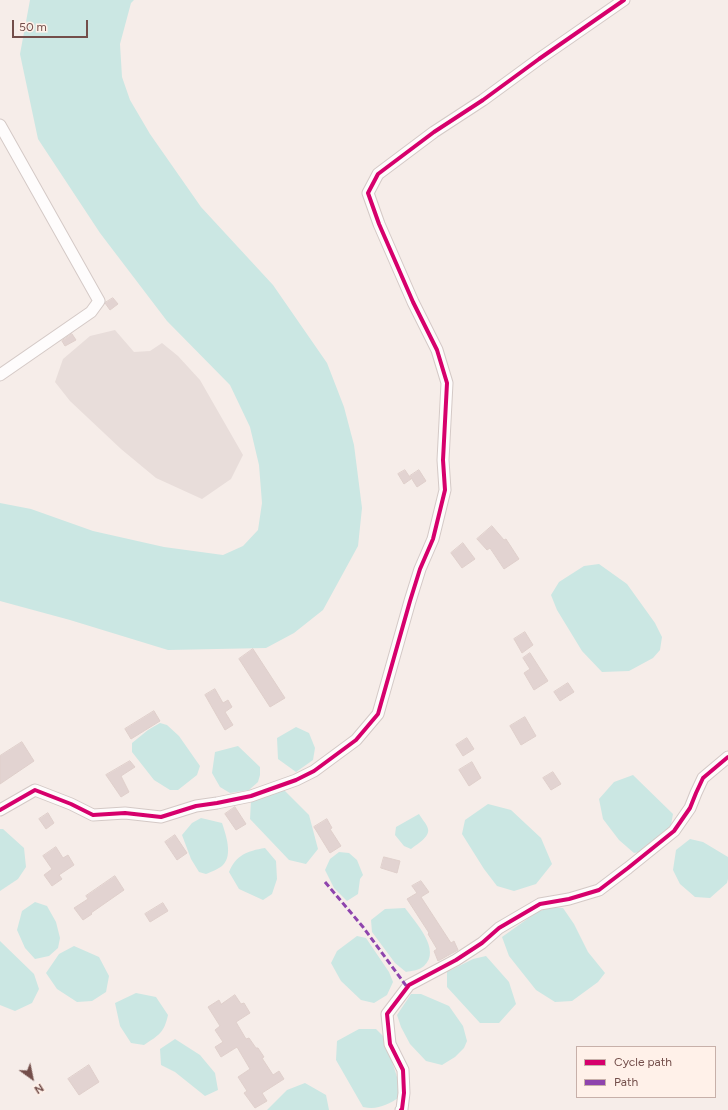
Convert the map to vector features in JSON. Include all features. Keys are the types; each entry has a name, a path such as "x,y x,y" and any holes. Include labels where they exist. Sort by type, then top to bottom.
{"street":[{"path":"0,810 35,790 94,815 125,813 161,817 196,806 251,796 296,780 314,771 356,740 378,714 420,569 433,539 445,490 443,460 447,384 437,350 413,302 379,224 368,193 378,174 434,132 483,100 624,0"},
{"path":"0,125 99,301 91,312 0,375"},
{"path":"401,1110 404,1093 403,1070 390,1044 387,1014 409,985 456,960 482,943 499,928 540,904 569,899 599,890 650,852 674,831 690,808 703,778 728,757"}],"shaded area":[{"path":"115,330 134,352 150,351 162,343 178,356 200,380 243,455 231,479 202,499 156,478 121,449 70,401 55,382 63,359 90,336"}],"water":[{"path":"30,0 134,0 131,3 120,44 122,77 130,100 150,134 201,207 273,285 327,363 344,407 354,445 362,508 358,546 323,610 294,633 266,648 168,650 70,620 0,601 0,503 31,509 93,531 164,547 223,555 243,546 258,530 262,503 259,465 250,427 230,385 167,321 100,233 38,139 20,54"},
{"path":"599,564 627,584 655,623 662,637 660,650 653,658 629,671 602,672 582,651 557,610 551,595 559,582 584,566"},
{"path":"160,723 167,725 179,736 200,766 197,775 178,790 170,790 154,780 132,752 132,743 148,730"},
{"path":"296,727 309,733 315,748 313,760 296,772 278,759 277,738"},
{"path":"238,746 260,767 260,775 258,782 249,790 230,793 220,787 212,773 215,752"},
{"path":"633,775 673,814 671,825 660,839 646,851 634,853 619,840 603,819 599,799 614,782"},
{"path":"283,789 309,815 318,849 306,864 289,860 250,819 251,801"},
{"path":"488,804 511,810 541,838 552,864 536,884 514,891 497,886 484,869 462,834 465,820"},
{"path":"419,814 428,829 428,832 422,840 411,849 404,846 395,835 396,827"},
{"path":"201,818 222,823 228,845 228,856 223,865 206,874 199,872 191,859 182,835 192,823"},
{"path":"0,829 3,829 24,848 26,867 18,879 0,891"},
{"path":"690,839 703,842 728,857 727,883 710,898 695,897 680,884 673,870 676,850"},
{"path":"265,848 276,861 277,879 272,894 263,900 239,889 229,872 235,862 243,855 248,852"},
{"path":"339,852 349,853 357,860 363,875 360,879 358,894 347,901 334,888 325,870 330,859"},
{"path":"35,902 47,906 56,922 60,938 58,948 49,956 35,959 25,948 17,930 22,911"},
{"path":"552,907 563,908 574,924 588,952 605,973 598,982 572,1001 555,1002 536,990 509,956 502,937 537,912"},
{"path":"405,908 425,936 429,944 430,952 429,959 424,966 406,972 395,963 372,932 371,920 385,909"},
{"path":"357,936 366,938 389,972 393,982 387,995 374,1003 361,1000 341,981 331,963 337,951"},
{"path":"0,941 34,974 39,989 32,1003 15,1011 0,1005"},
{"path":"74,946 99,957 109,976 106,992 92,1001 77,1002 57,989 46,973 59,954"},
{"path":"486,956 509,982 516,1004 499,1023 480,1023 447,987 447,972 473,959"},
{"path":"136,993 156,997 168,1015 163,1030 154,1039 144,1045 131,1043 120,1026 115,1003"},
{"path":"411,994 421,994 449,1006 463,1026 467,1041 464,1048 455,1057 442,1065 426,1061 410,1044 401,1027 397,1015"},
{"path":"359,1029 376,1029 384,1037 399,1083 400,1097 382,1106 373,1108 363,1107 336,1060 337,1041"},
{"path":"175,1039 200,1055 215,1073 218,1090 205,1096 175,1072 161,1065 160,1049"},
{"path":"305,1083 326,1095 329,1110 267,1110 287,1090"}],"building":[{"path":"113,298 118,304 110,310 105,303"},
{"path":"72,334 76,340 65,346 62,341"},
{"path":"405,470 411,479 404,484 398,474"},
{"path":"419,470 426,481 417,487 410,476"},
{"path":"492,526 504,540 506,539 519,559 504,569 490,548 487,550 477,539"},
{"path":"463,543 475,559 462,568 451,553"},
{"path":"525,632 533,645 522,653 514,639"},
{"path":"253,649 285,698 270,707 239,659"},
{"path":"530,653 548,681 534,690 524,673 530,669 523,658"},
{"path":"568,683 574,692 560,701 554,692"},
{"path":"215,689 223,703 228,700 232,707 225,712 233,725 225,730 205,695"},
{"path":"154,711 160,721 131,739 125,729"},
{"path":"525,717 536,736 521,745 510,726"},
{"path":"467,738 474,749 463,756 456,745"},
{"path":"22,742 34,761 0,784 0,756"},
{"path":"130,761 135,767 121,776 129,792 121,797 106,775"},
{"path":"472,762 481,778 469,786 459,770"},
{"path":"553,772 561,784 551,790 543,778"},
{"path":"235,807 246,824 236,830 225,814"},
{"path":"48,813 54,823 46,829 39,819"},
{"path":"327,819 332,828 330,829 341,846 330,853 314,827"},
{"path":"175,835 187,853 177,860 165,842"},
{"path":"56,847 63,858 68,855 74,865 59,875 62,879 52,886 44,875 52,869 43,856"},
{"path":"384,857 400,861 397,873 381,868"},
{"path":"115,876 124,890 83,920 74,908 88,899 86,896"},
{"path":"421,881 429,892 421,897 451,943 454,941 458,950 438,961 434,951 437,949 428,934 429,933 407,899 417,893 412,886"},
{"path":"163,903 168,911 150,922 145,914"},
{"path":"235,995 241,1004 244,1003 250,1013 236,1022 246,1039 249,1038 256,1048 258,1048 264,1057 262,1058 273,1075 279,1071 284,1079 262,1093 267,1101 255,1108 244,1093 247,1091 238,1077 250,1069 237,1047 221,1057 215,1047 223,1042 215,1030 220,1026 208,1007 219,1000 221,1004"},
{"path":"89,1065 99,1082 79,1095 68,1079"}],"marked path":[{"path":"325,882 363,927 407,987"}],"cycle path":[{"path":"0,810 35,790 71,804 93,815 125,813 161,817 196,806 251,796 296,780 314,771 356,740 378,714 420,569 433,539 445,490 443,460 447,383 437,350 413,302 379,224 368,193 378,174 434,132 483,100 624,0"},
{"path":"401,1110 404,1093 403,1070 390,1044 387,1014 409,985 456,960 482,943 499,928 540,904 569,899 599,890 674,831 690,808 703,778 728,757"}]}
